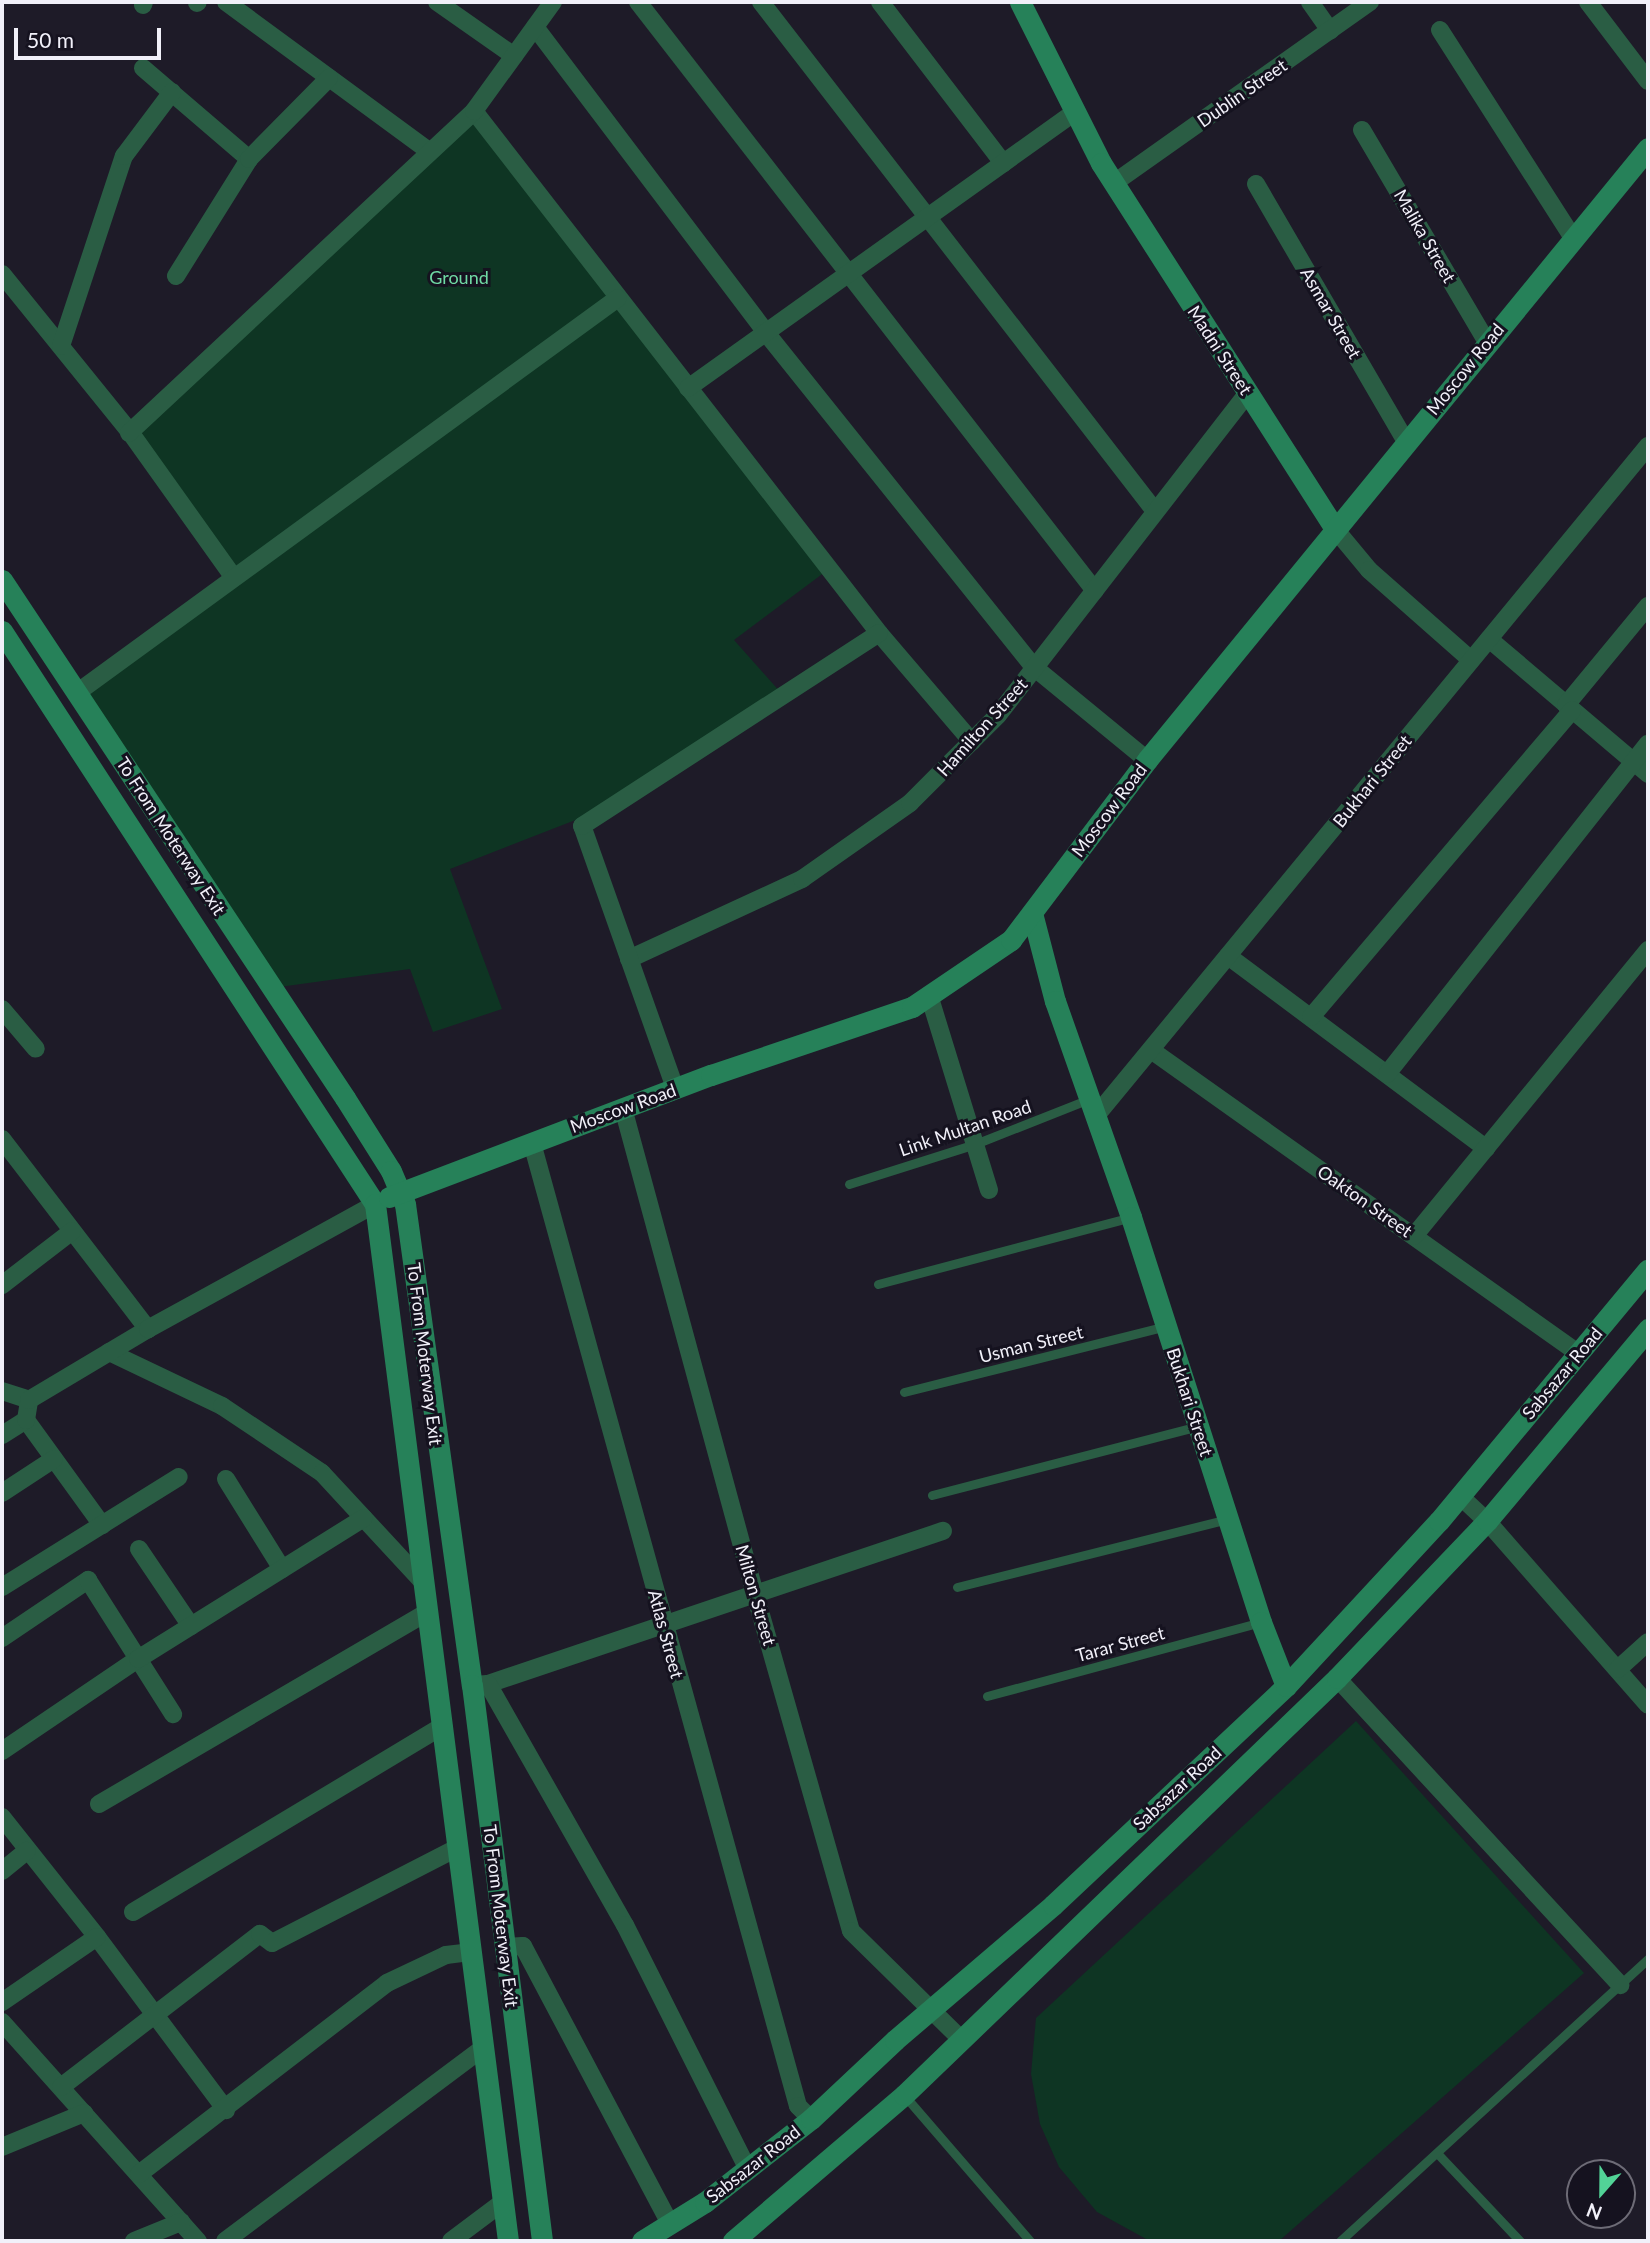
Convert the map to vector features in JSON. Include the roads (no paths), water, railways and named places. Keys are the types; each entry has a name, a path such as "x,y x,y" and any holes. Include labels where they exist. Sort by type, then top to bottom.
{"main road":[{"name":"Madni Street","path":"1020,2 1114,183 1335,529"},
{"name":"Moscow Road","path":"375,1204 401,1191 675,1088 912,1007 1011,940 1147,760 1648,148"},
{"name":"To From Moterway Exit","path":"2,580 345,1098 401,1191 407,1214 453,1566 480,1685 505,1947 542,2241"},
{"name":"To From Moterway Exit","path":"2,631 375,1204 508,2241"},
{"name":"Bukhari Street","path":"1032,913 1055,1000 1130,1217 1261,1622 1286,1686"},
{"name":"Sabsazar Road","path":"642,2241 671,2225 811,2119 932,2008 1053,1905 1286,1686 1460,1496 1648,1269"},
{"name":"Sabsazar Road","path":"733,2241 904,2095 1337,1678 1487,1521 1648,1329"}],"street":[{"path":"226,2 430,152"},
{"path":"437,2 514,56"},
{"path":"130,432 474,111 554,2"},
{"path":"638,2 1095,591"},
{"path":"761,2 1154,510"},
{"path":"880,2 1003,163"},
{"path":"1310,2 1330,31"},
{"name":"Dublin Street","path":"1114,183 1370,2"},
{"path":"1588,2 1648,81"},
{"path":"535,27 767,334 1035,668 1147,760"},
{"path":"1440,30 1573,237"},
{"path":"143,68 249,159"},
{"path":"176,276 249,159 330,78"},
{"path":"61,346 124,156 172,92"},
{"path":"474,111 879,633 972,742"},
{"path":"688,388 1075,112"},
{"name":"Malika Street","path":"1362,130 1487,342"},
{"name":"Asmar Street","path":"1256,184 1406,442"},
{"path":"2,274 130,432 234,578"},
{"path":"78,692 618,298"},
{"name":"Hamilton Street","path":"629,959 802,879 910,803 972,742 1035,668 1154,510 1248,393"},
{"name":"Bukhari Street","path":"1092,1108 1151,1050 1648,446"},
{"name":"Madni Street","path":"1335,529 1369,570 1471,660"},
{"path":"1311,1017 1569,707 1648,606"},
{"path":"675,1088 582,826 879,633"},
{"path":"1489,639 1648,774"},
{"path":"1387,1074 1648,744"},
{"path":"1415,1236 1648,950"},
{"path":"1228,956 1486,1148"},
{"path":"929,995 989,1190"},
{"path":"2,1009 36,1049"},
{"name":"Oakton Street","path":"1151,1050 1578,1353"},
{"name":"Milton Street","path":"623,1108 755,1594 851,1931 962,2040"},
{"path":"2,1139 148,1329"},
{"name":"Atlas Street","path":"532,1143 798,2106 811,2119"},
{"path":"102,1525 26,1420 29,1401 148,1329 375,1204"},
{"path":"2,1285 72,1231"},
{"path":"109,1352 222,1406 322,1473 422,1581"},
{"path":"2,1391 29,1401"},
{"path":"2,1435 26,1420"},
{"path":"2,1493 54,1459"},
{"path":"2,1587 179,1477"},
{"path":"226,1479 282,1569"},
{"path":"1460,1496 1487,1521 1648,1705"},
{"path":"2,1751 138,1659 364,1518"},
{"path":"747,2168 625,1925 480,1685 943,1531"},
{"path":"139,1549 191,1626"},
{"path":"2,1637 88,1580 173,1714"},
{"path":"99,1804 427,1612"},
{"path":"1618,1669 1648,1642"},
{"path":"1337,1678 1620,1985"},
{"path":"132,1912 443,1726"},
{"path":"2,1817 97,1937 226,2110"},
{"path":"61,2087 157,2017 260,1934 272,1943 459,1847"},
{"path":"2,1871 27,1851"},
{"path":"2,2002 97,1937"},
{"path":"505,1947 523,1946 671,2225"},
{"path":"139,2174 226,2110 387,1983 446,1955 472,1952"},
{"path":"5,2032 61,2087 198,2241"},
{"path":"225,2241 484,2047"},
{"path":"2,2147 85,2113"},
{"path":"451,2241 503,2202"},
{"path":"134,2241 181,2222"}],"lane":[{"name":"Link Multan Road","path":"849,1184 1092,1108"},
{"path":"878,1284 1130,1217"},
{"name":"Usman Street","path":"904,1392 1166,1326"},
{"path":"932,1495 1198,1426"},
{"path":"957,1587 1228,1519"},
{"name":"Tarar Street","path":"986,1696 1261,1622"},
{"path":"1340,2241 1648,1959"},
{"path":"904,2095 1030,2241"},
{"path":"1437,2153 1520,2241"}],"park label":[{"name":"Ground","path":"459,277"}]}
